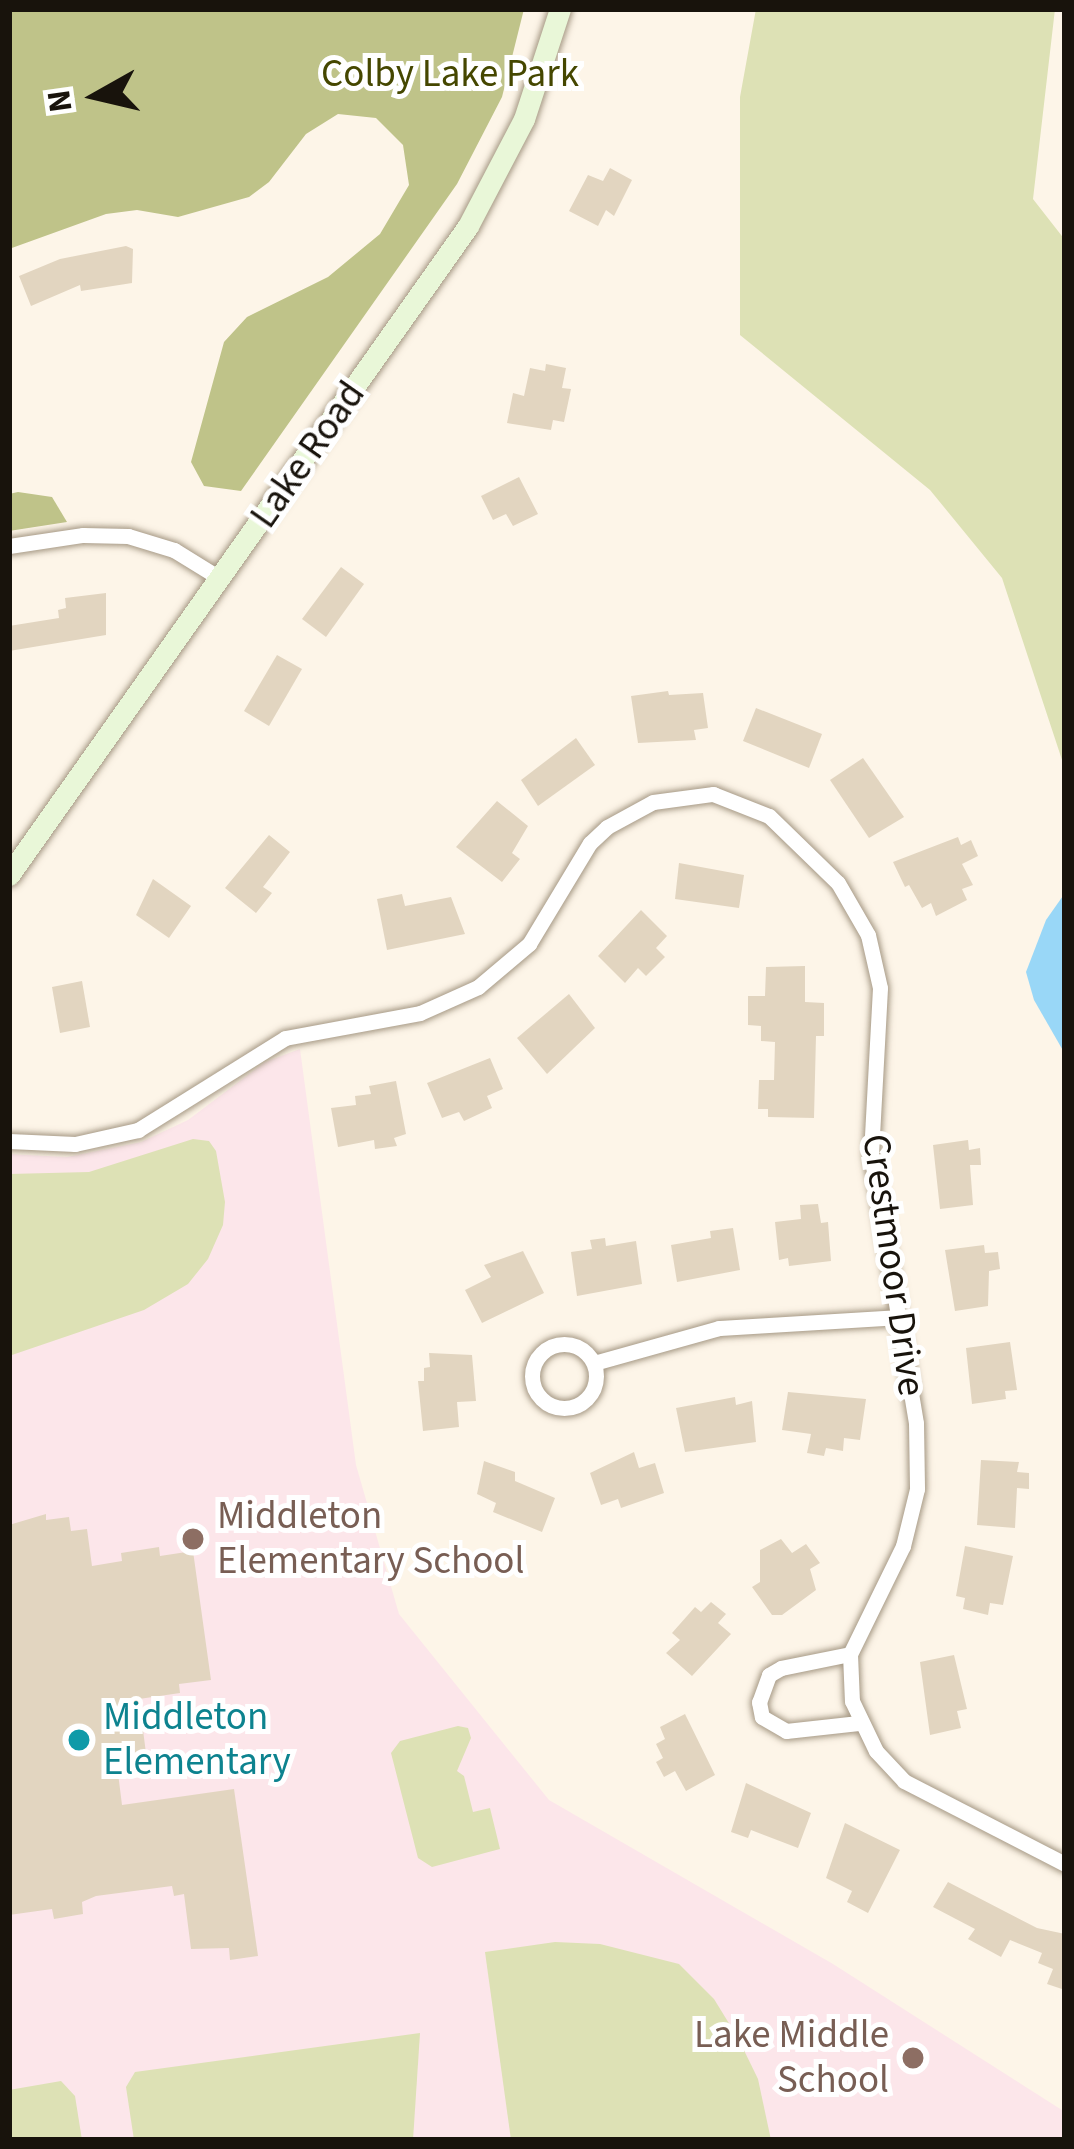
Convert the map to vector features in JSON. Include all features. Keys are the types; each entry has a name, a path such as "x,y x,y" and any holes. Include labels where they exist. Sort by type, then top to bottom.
{"street":[{"name":"Lake Road","path":"9,875 477,212 530,104 560,9"},
{"path":"9,546 83,535 128,536 174,550 220,579"},
{"name":"Crestmoor Drive","path":"9,1141 75,1144 138,1130 285,1037 390,1020 450,1001 504,968 529,944 590,843 607,827 653,802 713,794 743,802 796,836 838,883 868,935 880,1001 872,1154 916,1424 917,1489 903,1546 850,1654"},
{"path":"594,1363 719,1328 897,1317"},
{"path":"579,1347 594,1363 596,1384 576,1406 547,1404 533,1389 533,1366 546,1348 579,1347"},
{"path":"859,1723 786,1731 762,1717 759,1702 769,1675 781,1668 850,1654 859,1723 884,1762 915,1789 1065,1864"}],"shaded area":[{"name":"Middleton Elementary School","path":"300,1049 356,1465 399,1614 549,1800 833,1964 1065,2112 1065,2140 9,2140 9,1154 67,1157 141,1142 188,1120 265,1062"}],"green space":[{"name":"Colby Lake Park","path":"9,9 524,9 502,97 457,184 241,491 204,486 191,462 224,342 247,317 328,277 380,234 409,185 403,145 376,118 338,114 306,134 269,182 249,197 178,217 137,210 106,214 9,249"},
{"path":"756,9 1055,9 1033,199 1065,240 1065,769 1002,578 930,490 740,335 740,97"},
{"path":"9,494 52,497 67,522 9,531"},
{"path":"193,1139 209,1141 216,1151 225,1202 223,1225 208,1259 188,1284 144,1310 9,1356 9,1174 89,1172"},
{"path":"458,1726 468,1728 471,1738 457,1771 464,1776 473,1812 490,1808 500,1849 432,1867 418,1858 391,1753 400,1741"},
{"path":"555,1942 600,1944 679,1964 714,1999 738,2038 758,2079 771,2140 511,2140 485,1952"},
{"path":"420,2033 413,2140 134,2140 126,2087 135,2072"},
{"path":"61,2081 75,2096 82,2140 9,2140 9,2090"}],"water":[{"path":"1065,893 1065,1054 1034,1000 1026,972 1046,920"}],"building":[{"path":"610,168 632,180 614,216 606,210 598,226 569,211 588,175 603,181"},
{"path":"126,246 133,249 132,283 81,291 80,285 31,306 19,276 60,259"},
{"path":"546,364 566,368 562,388 571,389 564,422 553,420 551,430 507,423 513,393 524,396 530,368 545,371"},
{"path":"519,477 538,514 513,526 506,514 493,520 481,496"},
{"path":"341,567 364,584 326,637 302,619"},
{"path":"106,593 106,635 9,651 9,626 59,618 58,610 66,608 65,598"},
{"path":"277,655 302,669 269,726 244,711"},
{"path":"668,691 669,695 703,693 708,728 694,730 696,740 638,743 631,696"},
{"path":"756,708 822,734 809,768 743,741"},
{"path":"576,738 595,765 538,806 521,780"},
{"path":"863,758 904,817 869,838 830,780"},
{"path":"497,801 528,826 512,853 520,859 502,882 456,847"},
{"path":"269,835 290,852 263,887 272,893 256,913 225,888"},
{"path":"958,837 961,845 971,840 978,856 962,864 973,885 962,889 967,900 936,916 931,903 922,908 909,885 905,887 893,862"},
{"path":"679,863 744,875 739,908 675,899"},
{"path":"153,879 191,906 169,938 136,915"},
{"path":"402,894 405,906 451,897 465,934 387,950 377,899"},
{"path":"641,910 667,936 656,948 665,957 646,976 638,968 625,983 598,956"},
{"path":"805,966 805,1002 824,1003 824,1036 816,1036 814,1118 768,1117 768,1109 758,1109 759,1080 774,1080 775,1042 761,1041 761,1026 748,1025 748,996 765,996 766,967"},
{"path":"82,981 90,1027 60,1033 52,987"},
{"path":"569,994 595,1028 547,1074 517,1038"},
{"path":"490,1058 503,1089 487,1096 492,1108 464,1121 459,1112 442,1118 427,1083"},
{"path":"396,1081 406,1134 394,1138 397,1146 375,1149 374,1140 338,1147 331,1108 356,1105 355,1096 371,1094 369,1086"},
{"path":"968,1140 969,1150 980,1148 981,1165 970,1165 973,1205 940,1209 933,1145"},
{"path":"818,1204 821,1223 828,1222 831,1261 789,1266 788,1258 779,1260 775,1222 801,1219 800,1205"},
{"path":"733,1228 740,1270 677,1282 671,1245 711,1238 710,1231"},
{"path":"605,1238 606,1246 636,1241 642,1284 577,1296 571,1252 592,1249 590,1240"},
{"path":"984,1245 985,1253 998,1252 1000,1269 989,1271 988,1306 955,1311 945,1250"},
{"path":"523,1251 544,1293 482,1323 465,1290 491,1277 484,1265"},
{"path":"1010,1342 1017,1390 1005,1391 1006,1399 972,1404 966,1348"},
{"path":"429,1353 472,1355 476,1401 457,1402 459,1427 423,1431 418,1381 424,1381 424,1368 430,1367"},
{"path":"788,1392 866,1399 860,1440 844,1438 843,1451 826,1448 824,1456 807,1453 811,1434 782,1430"},
{"path":"735,1397 736,1405 752,1401 756,1442 685,1452 676,1408"},
{"path":"634,1452 639,1468 655,1463 664,1493 621,1508 618,1499 601,1505 590,1473"},
{"path":"981,1460 1019,1462 1017,1472 1029,1473 1029,1489 1017,1488 1015,1528 977,1525"},
{"path":"484,1461 515,1472 515,1481 555,1498 542,1532 493,1512 496,1503 477,1494"},
{"name":"Middleton Elementary","path":"46,1514 46,1520 69,1517 71,1531 87,1529 92,1566 122,1561 121,1553 159,1547 160,1556 193,1551 211,1680 179,1684 180,1693 139,1699 147,1761 117,1765 122,1805 234,1789 258,1956 230,1960 229,1948 191,1949 184,1894 174,1896 172,1886 96,1896 82,1902 83,1914 54,1919 52,1909 9,1915 9,1525"},
{"path":"781,1539 792,1553 806,1544 820,1563 810,1569 816,1590 782,1615 772,1615 752,1587 760,1582 760,1550"},
{"path":"965,1546 1013,1556 1003,1605 990,1603 988,1615 963,1609 965,1598 956,1596"},
{"path":"711,1602 726,1614 718,1623 731,1634 692,1676 666,1653 680,1640 672,1633 695,1607 701,1612"},
{"path":"954,1655 967,1709 957,1711 961,1728 930,1735 920,1662"},
{"path":"685,1714 715,1775 686,1791 675,1771 664,1777 656,1762 663,1758 656,1744 665,1739 660,1727"},
{"path":"746,1783 811,1813 798,1848 751,1830 748,1838 731,1832"},
{"path":"845,1823 900,1850 868,1913 847,1902 852,1891 826,1878"},
{"path":"948,1882 1037,1928 1065,1934 1065,1990 1047,1984 1053,1969 1038,1963 1042,1953 1010,1940 1001,1957 968,1939 975,1929 933,1907"}],"place":[{"name":"Middleton Elementary School","path":"193,1539"},
{"name":"Middleton Elementary","path":"79,1740"},
{"name":"Lake Middle School","path":"913,2058"}]}
